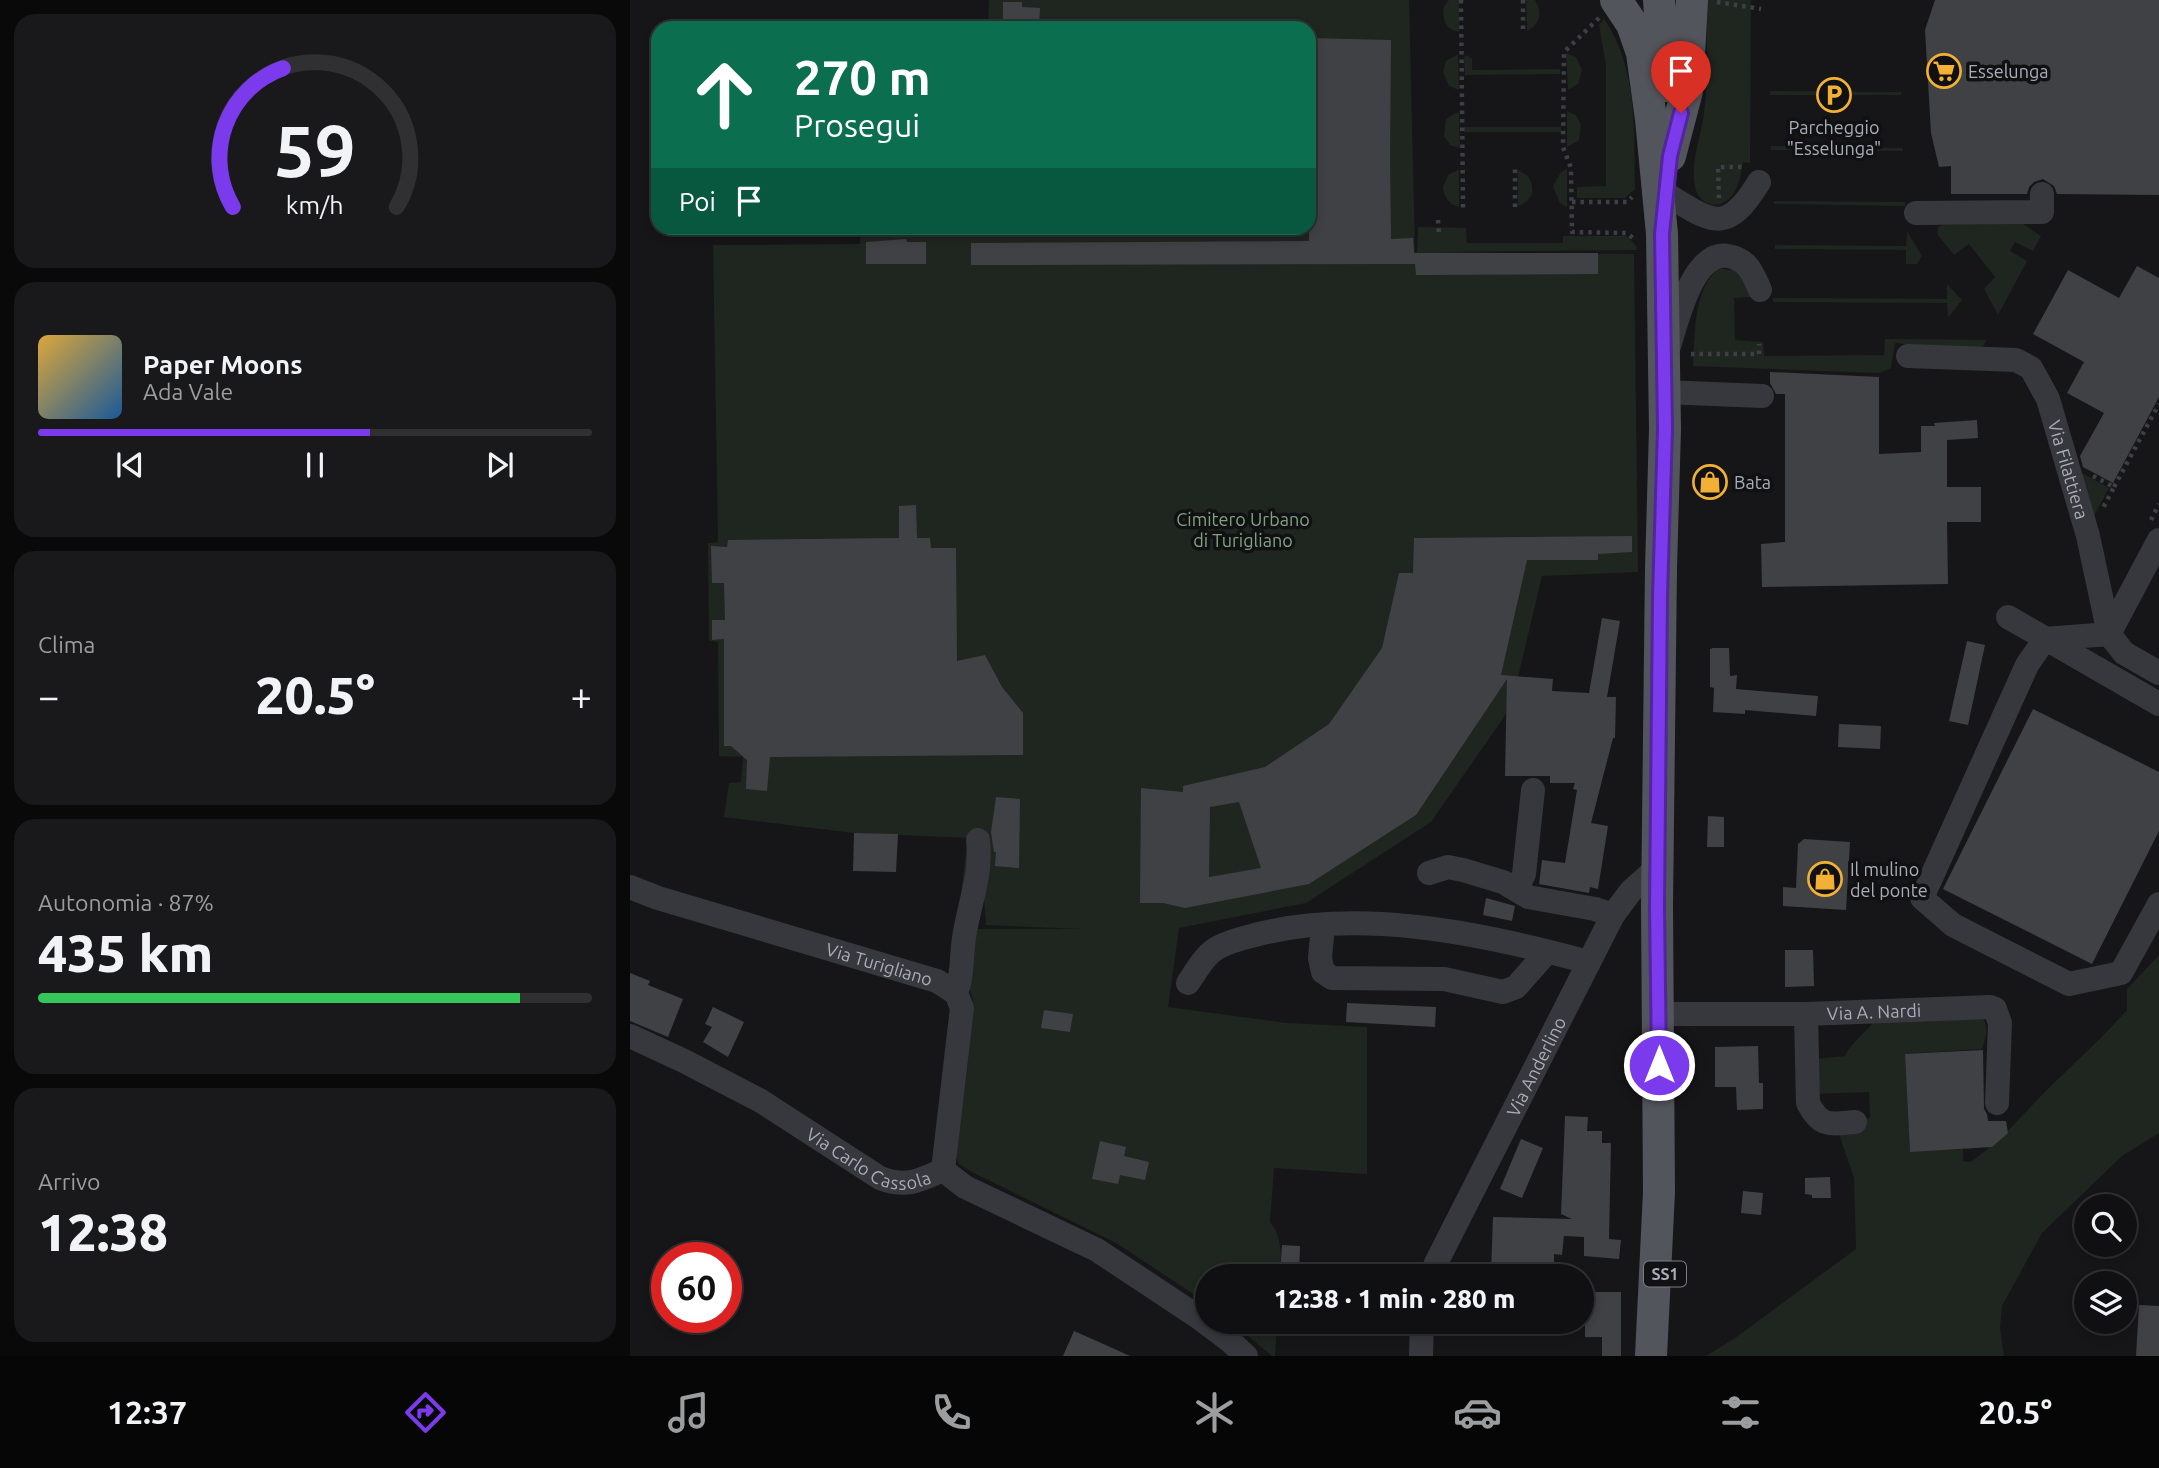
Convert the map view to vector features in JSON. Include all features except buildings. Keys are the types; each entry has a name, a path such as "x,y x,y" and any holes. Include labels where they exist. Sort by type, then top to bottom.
{"main road":[{"name":"SS1","path":"1650,240 1667,194 1670,156 1659,0"},
{"name":"SS1","path":"1670,156 1687,91 1692,0"},
{"name":"SS1","path":"1610,7 1632,24 1642,53 1651,119 1650,240 1673,370 1658,867 1659,1192 1651,1356"},
{"name":"SS1","path":"1659,1192 1672,1356"}],"street":[{"path":"1667,194 1708,219 1722,219 1735,214 1746,203 1759,182"},
{"path":"1916,213 2042,212 2042,194"},
{"path":"1760,290 1750,268 1741,259 1716,255 1704,264 1683,303 1673,370 1762,396"},
{"name":"Via Filattiera","path":"1908,356 2016,360 2031,368 2048,399 2088,536 2109,634"},
{"path":"2109,634 2159,540"},
{"path":"2008,617 2159,704"},
{"path":"2109,634 2045,639 2026,665 1922,898 1954,925 2069,984 2122,973 2159,904"},
{"path":"2109,634 2124,653 2159,673"},
{"path":"1517,889 1524,874 1533,790"},
{"path":"943,1170 962,1008 956,993 980,862 978,840"},
{"path":"1429,873 1448,867 1463,870 1517,889 1528,897 1595,909 1613,915"},
{"name":"Via Anderlino","path":"1437,1264 1613,915 1631,891 1658,867"},
{"name":"Via Turigliano","path":"630,887 658,898 937,981 956,993"},
{"path":"1188,983 1205,958 1218,947 1282,928 1323,925 1379,924 1431,929 1588,962"},
{"path":"1323,925 1320,958 1323,972 1332,978 1444,979 1503,992 1516,987 1547,952"},
{"name":"Via A. Nardi","path":"1659,1014 1806,1014 1995,1009 2000,1023 1997,1103"},
{"path":"1806,1014 1808,1103 1822,1122 1855,1122"},
{"name":"Via Carlo Cassola","path":"630,1037 684,1061 761,1101 880,1178 896,1184 917,1182 943,1170 965,1187 1097,1250 1198,1317 1246,1356"},
{"path":"1421,1356 1422,1334"}],"path":[{"path":"1461,0 1463,208"},
{"path":"1523,0 1524,32"},
{"path":"1706,0 1761,9"},
{"path":"1610,7 1564,52 1563,147 1571,168 1572,232 1627,233 1650,240"},
{"path":"1515,169 1515,207"},
{"path":"1438,220 1438,236"},
{"path":"1673,370 1759,355 1759,344"},
{"path":"2114,487 2159,404"}],"green space":[{"name":"Cimitero Urbano di Turigliano","path":"989,0 1409,0 1415,252 1418,227 1466,228 1467,243 1563,243 1563,236 1627,236 1637,247 1636,250 1434,252 1634,254 1638,572 1542,576 1511,707 1431,822 1306,903 1179,928 1168,1007 1287,1023 1367,1027 1367,1174 1274,1168 1270,1222 1279,1241 1281,1264 1195,1264 1195,1295 1116,1243 972,1172 959,1164 954,1150 967,1072 973,1000 966,977 972,929 1079,929 986,925 984,897 961,892 968,838 854,833 724,817 729,783 741,782 743,757 719,756 718,642 709,641 708,543 718,542 713,245 860,244 861,235 1316,235 1316,21 988,21"},
{"path":"1449,0 1459,0 1459,32 1450,29 1444,20 1444,7"},
{"path":"1526,0 1535,0 1539,14 1535,25 1527,31"},
{"path":"1706,0 1751,0 1750,163 1743,162 1738,185 1731,197 1715,205 1700,198 1694,178 1706,99"},
{"path":"1604,19 1623,58 1628,79 1634,123 1635,189 1625,198 1577,198 1577,187 1606,186 1606,65 1599,25"},
{"path":"1566,53 1576,57 1582,70 1578,84 1568,90"},
{"path":"1458,54 1459,90 1449,86 1443,72 1446,61"},
{"path":"1467,55 1472,59 1472,70 1560,69 1560,74 1465,75 1464,57"},
{"path":"1770,91 1901,92 1901,95 1770,95"},
{"path":"1567,111 1576,115 1581,125 1579,140 1567,147"},
{"path":"1459,113 1460,148 1450,145 1444,136 1446,119"},
{"path":"1464,127 1561,127 1561,132 1464,132"},
{"path":"1771,146 1903,148 1903,151 1771,150"},
{"path":"1567,169 1567,207 1560,203 1553,186 1561,172"},
{"path":"1459,170 1459,207 1448,200 1443,187 1449,174"},
{"path":"1518,170 1528,176 1532,194 1518,206"},
{"path":"1774,201 1905,202 1905,206 1774,204"},
{"path":"2023,224 2041,236 2033,251 2015,242 2010,251 2027,261 1998,315 1984,289 1995,277 1969,244 1954,255 1937,234 1938,227"},
{"path":"1907,231 1922,256 1917,264 1906,264 1906,250 1775,249 1775,245 1906,246"},
{"path":"1734,265 1749,285 1750,297 1734,298 1735,340 1763,342 1764,356 1884,355 1885,339 1986,340 1981,351 1895,343 1891,368 1879,373 1693,366 1695,327 1704,288 1719,268 1731,270"},
{"path":"1947,284 1962,300 1948,318 1947,303 1773,302 1773,298 1947,299"},
{"path":"2080,472 2109,488 2093,518"},
{"path":"2159,955 2159,1133 2122,1156 2083,1194 2074,1194 2074,1202 2042,1233 2002,1306 2000,1328 2004,1356 1706,1356 1735,1338 1856,1249 1854,1178 1838,1131 1870,1117 1869,1092 1816,1094 1815,1059 1845,1056 1874,1021 1980,1015 1986,1027 1982,1049 1905,1054 1910,1151 1963,1149 1963,1161 1970,1162 2006,1133 2127,1010 2127,989"},
{"path":"1246,1334 1276,1334 1275,1356"}],"place":[{"name":"Esselunga","path":"1944,71"},
{"name":"Parcheggio \"Esselunga\"","path":"1834,95"},
{"name":"Bata","path":"1710,482"},
{"name":"Il mulino del ponte","path":"1825,879"}],"route":[{"path":"1659,1065 1657,906 1660,596 1665,429 1662,234 1670,156 1681,113"}]}
